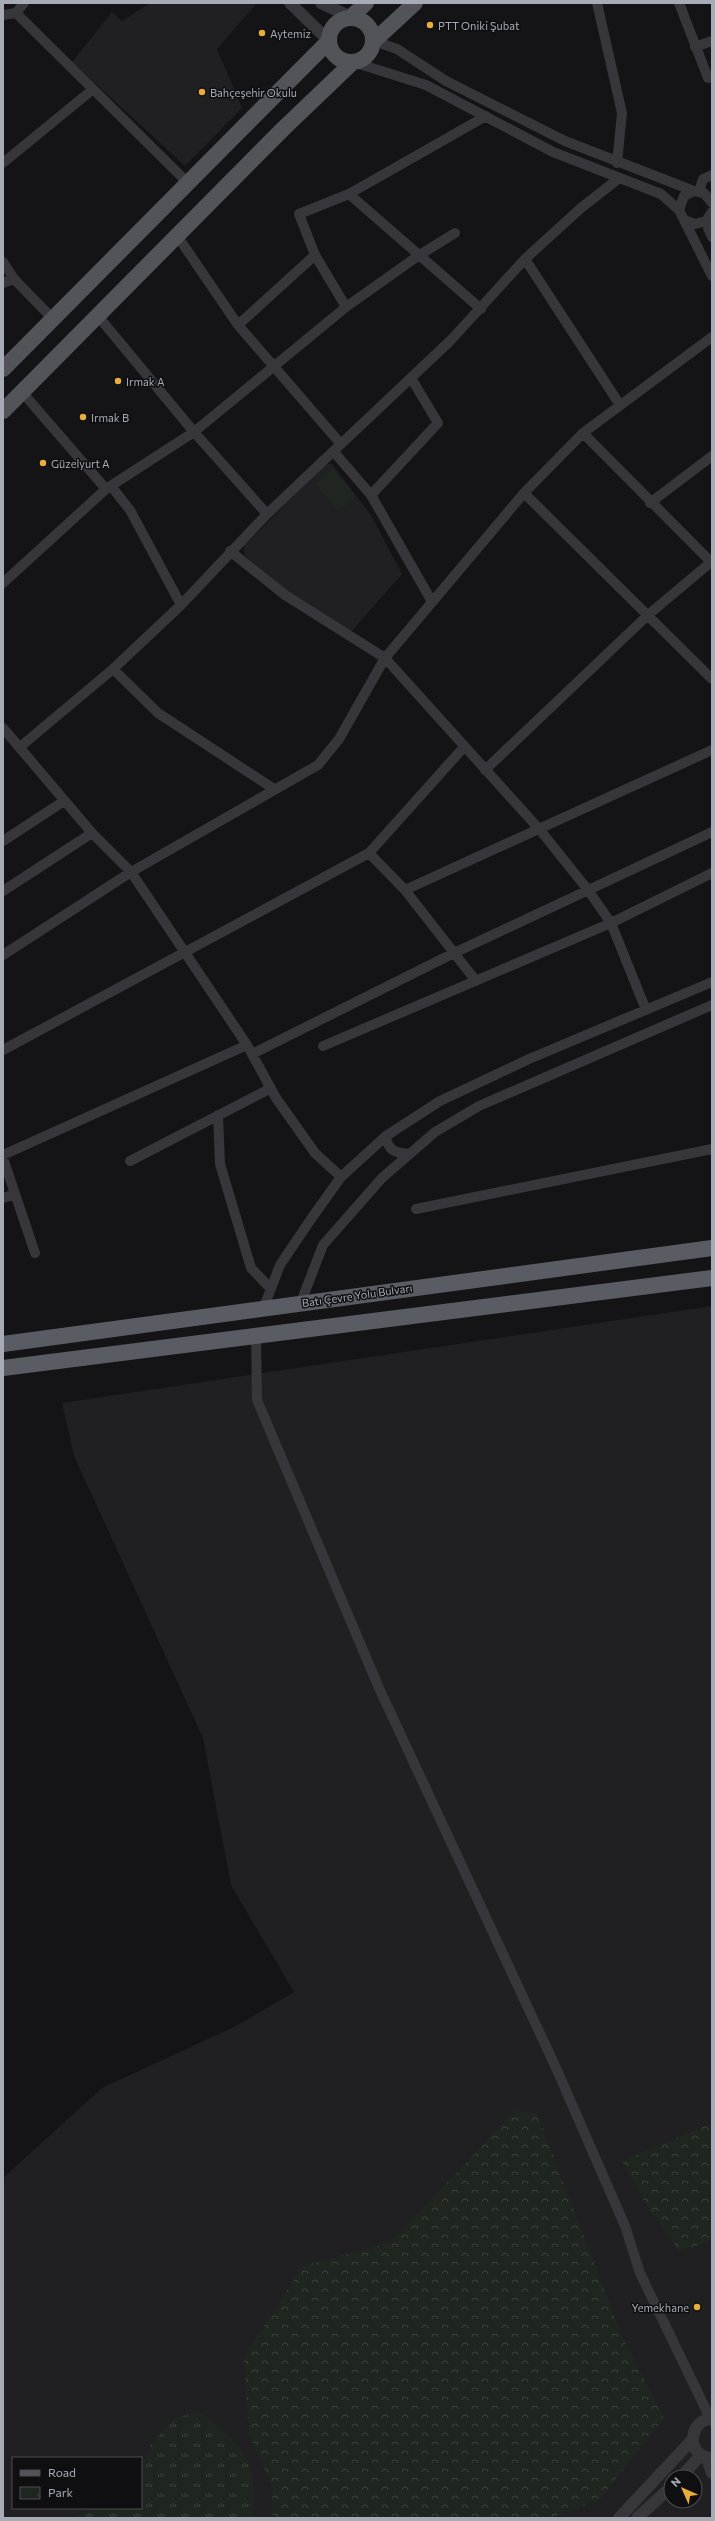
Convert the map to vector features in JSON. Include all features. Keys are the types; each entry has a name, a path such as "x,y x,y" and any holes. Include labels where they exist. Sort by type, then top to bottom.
{"highway":[{"name":"Batı Çevre Yolu Bulvarı","path":"3,1344 300,1302 712,1248"},
{"path":"3,1368 712,1278"}],"main road":[{"path":"353,62 342,61 336,57 329,41 331,29 336,23 350,17 366,3"},
{"path":"3,411 178,237 284,128 353,62 368,54 374,41 415,3"},
{"path":"350,17 365,22 370,27 374,41"},
{"path":"3,369 329,41"}],"street":[{"path":"3,15 16,13 24,3"},
{"path":"290,3 329,41"},
{"path":"321,3 350,17"},
{"path":"597,3 622,113 617,163"},
{"path":"679,3 708,78"},
{"path":"16,13 92,90 188,183"},
{"path":"695,47 712,40"},
{"path":"374,41 396,49 446,81 565,141 617,163 705,196"},
{"path":"353,62 426,85 553,152 618,179 661,194 679,210 712,276"},
{"path":"3,163 92,90"},
{"path":"346,307 315,255 299,214 349,194 486,116"},
{"path":"705,196 703,180 712,175"},
{"path":"20,747 113,669 181,605 230,551 267,514 334,452 340,443 411,378 481,309 525,259 581,208 618,179"},
{"path":"349,194 418,256 481,309"},
{"path":"679,210 684,196 705,196"},
{"path":"684,220 695,224 701,224 711,215"},
{"path":"711,215 708,228 712,237"},
{"path":"3,583 108,487 194,432 346,307 418,256 454,233"},
{"path":"178,237 238,325 340,443"},
{"path":"238,325 315,255"},
{"path":"525,259 620,404"},
{"path":"3,262 14,280 53,319"},
{"path":"3,283 14,280"},
{"path":"98,316 194,432 267,514"},
{"path":"3,955 131,872 221,819 246,808 274,789 318,765 339,739 385,658 431,600 524,493 583,433 712,337"},
{"path":"371,495 438,423 411,378"},
{"path":"22,392 130,510 181,605"},
{"path":"485,770 648,615 711,563 650,503 583,433"},
{"path":"334,452 371,495 431,600"},
{"path":"650,503 710,461"},
{"path":"524,493 712,679"},
{"path":"230,551 285,595 385,658 540,830 588,890 611,923 646,1010"},
{"path":"113,669 158,713 274,789"},
{"path":"3,728 92,833 131,872 187,952 249,1049 271,1088 315,1153 341,1177"},
{"path":"3,1050 369,853 464,747"},
{"path":"405,890 540,830 712,750"},
{"path":"3,841 64,801"},
{"path":"35,1253 3,1157 249,1049 712,832"},
{"path":"3,891 92,833"},
{"path":"369,853 405,890 476,981"},
{"path":"323,1046 611,923 712,873"},
{"path":"264,1307 280,1265 341,1177 386,1136 440,1101 528,1060 712,982"},
{"path":"300,1302 323,1245 382,1178 435,1132 479,1106 712,1005"},
{"path":"130,1161 271,1088"},
{"path":"218,1115 220,1164 250,1268 271,1289"},
{"path":"386,1136 387,1146 392,1150 397,1153 410,1154"},
{"path":"416,1209 712,1148"},
{"path":"3,1198 15,1194"},
{"path":"256,1336 257,1400 378,1688 557,2070 625,2226 640,2273 711,2419 696,2428 692,2440 619,2518"},
{"path":"692,2440 694,2446 707,2457 712,2473"},
{"path":"691,2469 707,2457"},
{"path":"637,2518 663,2494"}],"shaded area":[{"path":"150,3 257,3 217,49 242,108 185,166 72,62 112,12 122,21"},
{"path":"325,464 332,464 371,515 402,574 352,631 288,593 245,556 244,546"},
{"path":"712,1306 712,2518 3,2518 3,2178 102,2088 236,2026 294,1992 231,1885 203,1738 74,1456 62,1403"}],"green space":[{"path":"333,469 356,496 339,511 315,484"},
{"path":"515,2111 537,2114 623,2338 664,2418 599,2500 551,2518 273,2518 272,2486 249,2435 244,2357 303,2266 391,2242"},
{"path":"712,2123 712,2241 679,2251 647,2206 622,2161"},
{"path":"199,2412 213,2422 234,2441 244,2455 252,2476 253,2518 70,2518 93,2509 142,2509 142,2466 152,2443 175,2418"}],"place":[{"name":"PTT Oniki Şubat","path":"430,25"},
{"name":"Aytemiz","path":"262,33"},
{"name":"Bahçeşehir Okulu","path":"202,92"},
{"name":"Irmak A","path":"118,381"},
{"name":"Irmak B","path":"83,417"},
{"name":"Güzelyurt A","path":"43,463"},
{"name":"Yemekhane","path":"697,2307"}]}
